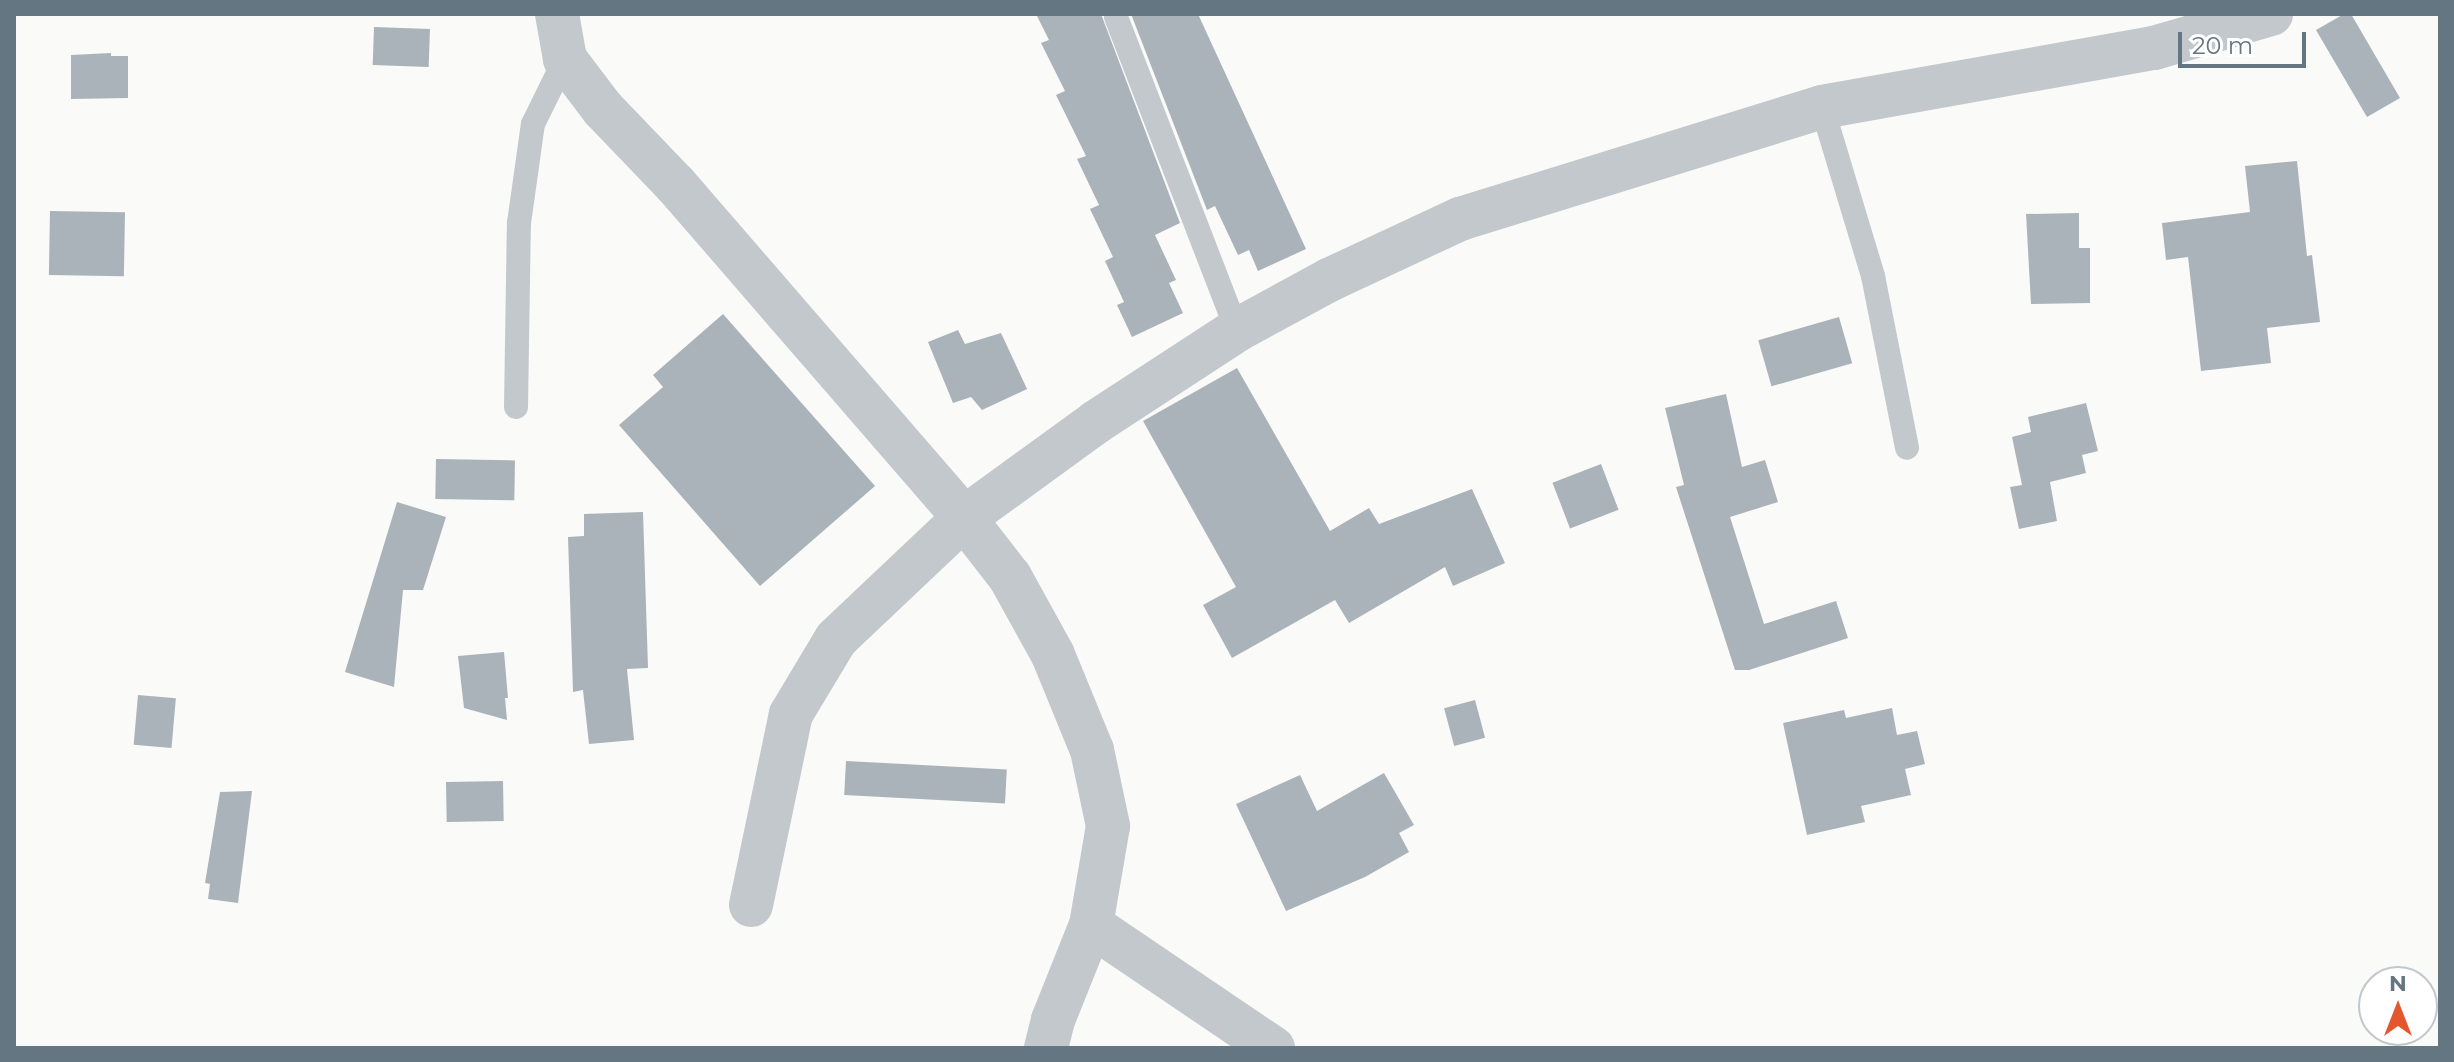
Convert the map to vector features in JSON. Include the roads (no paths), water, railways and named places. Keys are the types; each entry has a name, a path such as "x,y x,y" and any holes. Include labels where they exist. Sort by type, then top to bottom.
{"street":[{"path":"557,14 565,59 603,109 676,185 964,518 1010,577 1053,655 1092,750 1108,826 1091,925 1055,1039"},
{"path":"751,905 791,714 836,639 964,518 1096,422 1237,330 1329,280 1460,219 1822,107 2154,48 2271,14"},
{"path":"1091,925 1273,1048"}],"lane":[{"path":"1116,17 1237,330"},
{"path":"516,407 519,223 525,180 533,124 565,59"},
{"path":"1822,107 1873,276 1907,448"}]}
